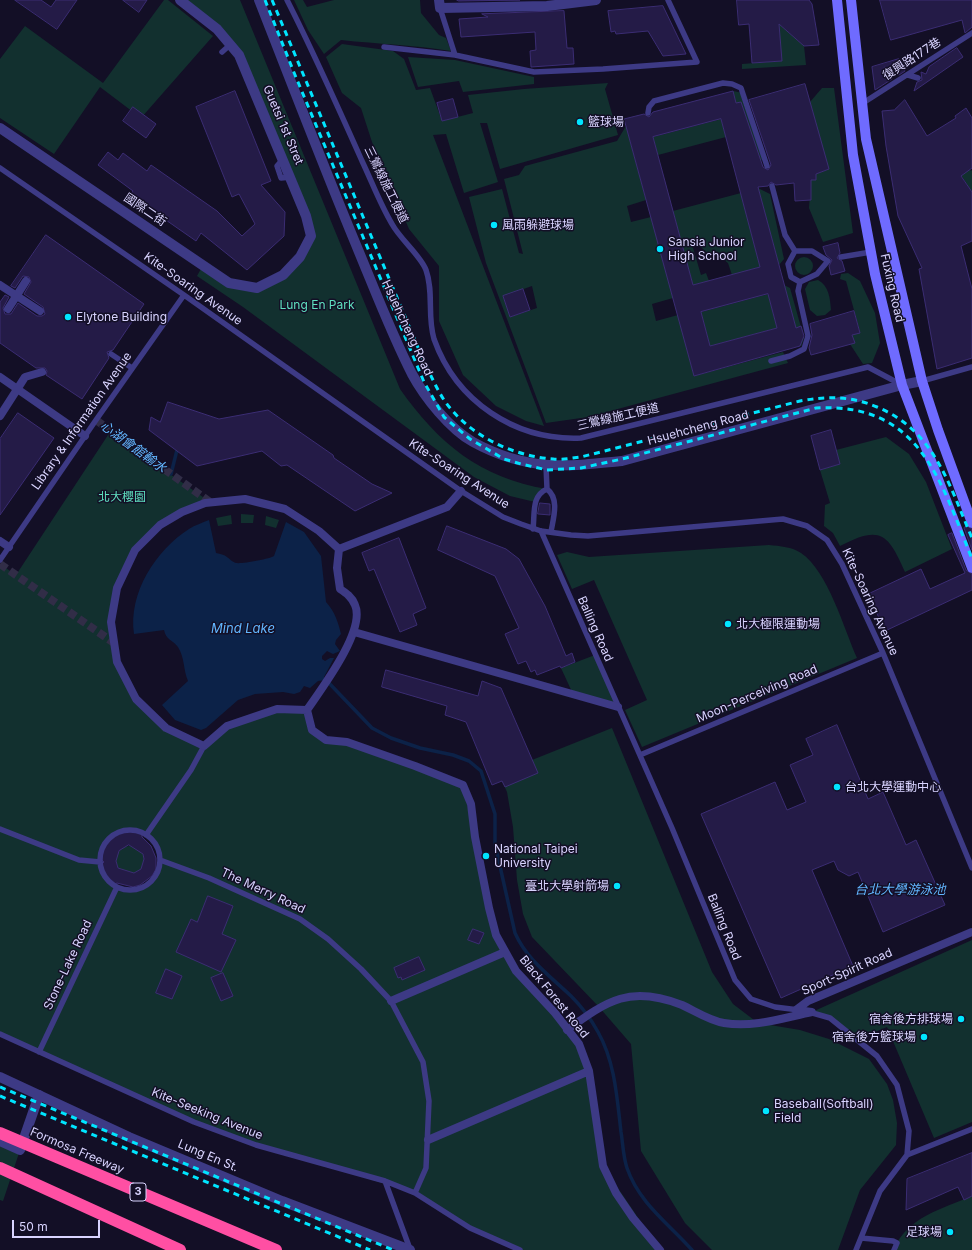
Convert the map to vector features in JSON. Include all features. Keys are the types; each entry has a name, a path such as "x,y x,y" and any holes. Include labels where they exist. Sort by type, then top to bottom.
{"highway":[{"name":"Formosa Freeway","path":"0,1133 276,1250"},
{"path":"0,1168 180,1250"}],"main road":[{"name":"Fuxing Road","path":"837,0 853,155 871,252 902,385 972,568"},
{"name":"Fuxing Road","path":"851,0 866,139 922,381 972,523"}],"street":[{"name":"Guetsi 1st Stret","path":"180,0 217,29 231,43 239,55 306,216 311,236 300,257 283,275"},
{"name":"Hsuehcheng Road","path":"259,0 328,176 413,376 447,423 472,441 524,462 546,466 581,465 629,459 902,385 922,381"},
{"path":"440,4 547,6 596,0"},
{"name":"國際二街","path":"0,128 229,283 257,288 283,275"},
{"path":"8,308 26,281"},
{"path":"0,285 40,311"},
{"path":"0,416 25,376 42,372"},
{"path":"0,377 85,436"},
{"path":"339,549 447,507 461,491"},
{"path":"245,499 285,509 319,531 339,549 337,568 340,589 349,595 356,606 354,632 341,659 307,710 277,709 227,726 204,746 166,728 136,699 117,662 111,622 117,588 135,550 160,525 182,512 205,503 245,499"},
{"path":"0,541 9,548"},
{"path":"354,632 618,707"},
{"name":"Black Forest Road","path":"307,710 312,730 326,740 347,742 416,766 463,785 471,804 475,837 496,935 516,971 554,1013 566,1030 579,1044 589,1071 603,1166 616,1193 660,1250"},
{"name":"Sport-Spirit Road","path":"796,1010 808,1001 972,932"},
{"path":"391,1001 505,952"},
{"name":"Sport-Spirit Road","path":"566,1030 599,1007 615,999 635,996 658,998 680,1005 722,1023 739,1025 758,1023 812,1012"},
{"path":"428,1140 589,1071"},
{"name":"Lung En St.","path":"0,1077 129,1137 282,1201 410,1250"},
{"path":"0,1141 20,1150 39,1095"}],"lane":[{"name":"三鶯線施工便道","path":"287,0 392,225 426,269 429,290 429,317 434,339 455,380 466,393 505,422 542,436 581,438 868,368 902,385"},
{"path":"384,47 455,55 534,72 603,69 697,62 668,0"},
{"path":"440,4 455,55"},
{"name":"復興路177巷","path":"862,103 972,33"},
{"path":"222,52 231,43"},
{"path":"908,74 918,78"},
{"path":"648,113 649,107 654,101 723,83 732,84 740,88 767,166"},
{"name":"Kite-Soaring Avenue","path":"0,168 184,295 461,491 503,517 541,531 588,536 783,519 807,526 827,540 842,564 883,654 972,868"},
{"path":"772,186 785,235 795,251"},
{"path":"795,251 812,251 828,261 817,274 800,282"},
{"path":"795,251 788,264 791,277 800,282"},
{"path":"841,257 871,252"},
{"path":"771,362 790,356 804,349 808,336 798,291 800,282"},
{"name":"Library & Information Avenue","path":"0,560 184,295"},
{"path":"111,354 132,368"},
{"path":"922,381 972,367"},
{"path":"546,466 547,490 554,497 555,503 551,532"},
{"path":"533,529 537,496 547,490"},
{"name":"Balling Road","path":"541,531 640,755 735,980 751,999 775,1007 812,1012 830,1018 865,1044 877,1056 897,1085 909,1131 907,1155"},
{"name":"Moon-Perceiving Road","path":"640,755 883,654"},
{"path":"146,835 191,770 204,746"},
{"path":"0,829 79,860 100,862"},
{"path":"128,830 138,831 146,835 154,842 158,850 160,860 159,869 155,878 140,889 131,890 117,887 106,879 100,862 104,844 119,832 128,830"},
{"name":"The Merry Road","path":"160,860 209,878 300,919 328,939 391,1001 423,1062 430,1101 426,1168 415,1193"},
{"name":"Stone-Lake Road","path":"39,1052 117,887"},
{"name":"Kite-Seeking Avenue","path":"0,1034 154,1105 249,1143 385,1181 415,1193 470,1228 520,1250"},
{"path":"856,1250 880,1192 907,1155 972,1129"},
{"path":"385,1181 410,1250"},
{"path":"861,1238 897,1242 894,1250"}],"green space":[{"path":"164,0 168,0 213,36 141,118 100,87 54,154 0,118 0,59 25,26 103,83"},
{"name":"Lung En Park","path":"180,0 240,0 400,389 430,426 463,455 481,467 501,476 523,484 547,489 535,502 510,496 474,477 243,307 197,276 203,265 229,283 257,288 283,275 311,236 239,55"},
{"path":"294,0 303,0 307,7 334,0 420,0 421,13 439,35 446,38 451,51 341,40 324,54 308,30"},
{"path":"779,24 804,46 806,65 742,69 742,64 781,61"},
{"path":"342,44 393,51 404,59 416,90 430,88 442,121 473,113 468,95 608,83 605,89 618,135 500,169 487,123 480,123 498,182 464,193 446,134 433,135 544,426 526,421 496,406 463,375 439,321 439,266 409,229 372,142 361,108 342,93 326,57"},
{"path":"408,57 455,60 534,77 534,84 463,92 459,81 418,87"},
{"path":"822,88 834,88 853,233 823,242 809,208 811,180 816,180 816,174 828,169 810,102"},
{"path":"733,91 743,93 763,159 753,167"},
{"path":"721,119 726,137 658,155 653,137"},
{"path":"626,126 646,200 627,206 631,222 651,217 673,298 652,304 656,321 678,315 694,376 783,352 788,363 588,417 546,423 486,263 469,197 502,189 519,253 523,254 504,179 519,175 525,166 617,141","holes":["532,286 537,308 510,317 504,296"]},
{"path":"965,163 971,171 972,170 972,192 957,169"},
{"path":"758,188 770,194 784,259 779,265"},
{"path":"741,193 760,267 732,275 728,263 719,256 710,256 701,247 697,239 691,241 701,275 706,273 709,281 693,285 673,211"},
{"path":"804,257 810,260 813,266 810,272 804,275 798,272 795,266 798,260"},
{"path":"848,273 860,281 875,313 880,343 872,363 863,364 850,344 854,343 852,335 860,332 846,281 840,279 841,274"},
{"path":"818,280 827,289 831,310 825,315 817,316 810,310 805,289 809,282"},
{"path":"784,285 790,288 804,338 801,347"},
{"path":"768,294 777,328 710,346 701,312"},
{"name":"北大櫻園","path":"110,432 210,502 181,512 157,531 135,551 123,574 116,597 113,622 115,645 121,668 132,690 146,710 165,727 204,746 227,726 277,709 307,710 312,730 326,740 347,742 463,785 489,908 505,952 579,1044 589,1071 603,1166 660,1250 520,1250 470,1228 415,1193 256,1145 194,1122 0,1034 0,564 16,575","holes":["128,830 144,835 155,844 159,855 158,867 153,878 145,887 133,891 119,888 109,882 102,872 100,864 101,851 109,840 121,832"]},
{"path":"886,437 909,454 926,482 952,549 905,572 888,541 881,536 865,536 854,539 840,546 833,533 824,526 825,505 830,503 820,470 840,464 836,450"},
{"path":"241,514 254,515 253,523 241,523"},
{"path":"231,515 232,524 218,526 216,518"},
{"path":"266,516 279,520 276,528 265,525"},
{"name":"北大極限運動場","path":"769,545 794,549 811,561 827,586 857,658 642,747 625,710 647,700 594,580 572,589 557,555 567,552 589,557"},
{"path":"595,655 618,707 573,694 561,668"},
{"path":"612,728 712,972 733,1004 758,1023 800,1030 829,1039 869,1059 887,1084 893,1100 897,1123 896,1145 860,1190 838,1250 712,1250 685,1223 641,1151 631,1044 599,1007 532,937 523,914 517,880 513,827 507,792 502,781 532,760"},
{"path":"130,846 140,850 144,860 140,870 130,874 120,870 116,860 120,850"},
{"path":"972,940 972,1122 934,1138 887,1027 858,1039 830,1018 812,1012"},
{"path":"0,1141 20,1150 3,1201 0,1200"},
{"path":"972,1196 972,1250 894,1250 899,1239 916,1222 938,1210"}],"water":[{"name":"Mind Lake","path":"209,520 216,553 226,556 236,563 256,561 274,556 286,522 304,532 321,556 326,602 336,617 341,634 336,640 335,644 340,651 333,654 327,651 322,656 322,659 325,661 330,658 334,658 324,677 326,680 318,681 310,688 304,686 300,692 294,694 283,692 255,694 238,700 206,728 201,730 175,720 162,705 188,681 182,655 178,647 168,638 164,630 134,634 133,619 135,603 140,588 156,561 166,548 177,538 196,525"}],"building":[{"path":"15,0 41,0 51,7 56,0 77,0 57,29"},
{"path":"123,0 147,0 139,12"},
{"path":"457,0 520,0 459,1"},
{"path":"737,0 809,0 812,4 819,45 804,46 779,24 782,61 752,63 749,24 739,25"},
{"path":"880,0 972,0 972,27 965,33 962,20 891,40"},
{"path":"663,6 686,54 663,56 648,31 616,34 615,31 611,32 608,11"},
{"path":"564,11 567,48 573,48 574,64 531,67 530,51 536,50 535,32 461,37 459,19 488,17 482,14"},
{"path":"957,48 963,57 914,91 917,82 922,80 921,72 926,74 929,67"},
{"path":"899,59 905,71 899,75 884,67 892,79 875,90 872,67"},
{"path":"805,84 829,169 816,174 816,180 811,180 811,200 795,201 794,183 776,185 771,182 768,186 758,187 796,328 801,326 804,336 800,346 694,376 624,119 644,114 649,117 653,112 733,91 736,103 741,102 763,167 768,170 771,165 749,100","holes":["721,119 760,267 693,285 653,137","768,294 777,328 710,346 701,312"]},
{"path":"235,91 271,181 261,185 285,212 284,236 247,270 201,233 196,241 130,195 133,191 98,165 108,152 118,160 123,153 147,171 151,165 217,211 242,236 255,224 239,194 232,197 196,107"},
{"path":"453,99 458,117 442,121 437,103"},
{"path":"905,100 927,136 956,118 955,116 966,108 972,118 972,168 961,176 972,192 972,241 961,246 972,289 972,358 937,369 919,269 922,268 898,216 886,146 882,111 894,110"},
{"path":"133,107 156,124 146,138 123,121"},
{"name":"Elytone Building","path":"46,235 144,304 113,350 107,352 109,358 82,399 46,375 47,371 45,368 36,368 0,343 0,302 5,295 9,297 3,308 5,314 11,314 18,303 37,316 42,316 45,314 43,307 24,294 31,282 29,277 23,276 15,288 11,286"},
{"path":"838,243 840,253 837,258 842,261 845,271 831,275 829,266 832,260 826,255 823,247"},
{"path":"523,289 530,310 510,317 503,296"},
{"path":"854,311 860,333 852,335 855,343 811,355 809,348 812,335 810,324"},
{"path":"168,402 219,419 268,410 372,484 392,493 355,511 287,465 281,466 262,451 197,466 149,430 151,417 160,422"},
{"path":"18,413 54,438 0,515 0,439"},
{"path":"831,430 840,464 820,470 811,436"},
{"path":"540,503 550,504 550,515 538,514"},
{"path":"447,526 506,549 519,559 545,606 566,656 572,653 575,662 537,675 535,670 531,672 526,661 518,664 505,634 519,628 495,576 438,550"},
{"path":"967,526 972,529 972,550 964,528"},
{"path":"952,533 966,570 972,574 972,590 885,631 868,594 921,569 930,589 965,573 948,535"},
{"path":"399,538 426,608 413,614 417,625 400,632 374,569 369,571 362,553"},
{"path":"386,670 478,696 482,681 501,688 538,773 505,787 502,781 492,785 466,722 445,715 447,706 382,687"},
{"path":"837,725 868,799 883,792 906,845 916,840 945,905 883,932 858,872 849,876 838,870 834,861 812,870 853,966 781,998 701,814 775,782 787,810 806,802 790,765 813,755 806,739"},
{"path":"128,830 142,833 142,837 151,846 156,858 156,869 152,876 140,885 133,887 117,883 113,885 106,879 100,866 104,862 100,858 100,854 104,844 119,832","holes":["129,845 143,854 144,859 141,869 134,873 118,868 116,861 119,851"]},
{"path":"208,896 233,906 222,934 236,940 221,972 176,952 191,919 197,922"},
{"path":"473,929 484,933 479,944 468,940"},
{"path":"419,957 425,970 402,980 401,977 398,978 394,968"},
{"path":"166,969 182,976 172,999 156,993"},
{"path":"223,973 233,996 221,1001 211,978"},
{"path":"972,1153 972,1196 964,1200 958,1187 906,1210 907,1179"}],"waterway":[{"name":"心湖會館輸水","path":"96,420 171,474 177,450"},
{"path":"327,681 372,728 391,738 420,748 453,755 469,761 481,771 495,814 495,844 515,933 532,960 575,1000 598,1032 604,1044 612,1068 625,1159 632,1181 655,1212 692,1250"}],"tunnel":[{"path":"96,420 210,502"},
{"path":"0,564 114,643"}],"railway":[{"path":"265,0 424,382 444,417 470,439 504,459 521,464 547,470 581,468 622,459 816,408 851,409 879,418 902,432 921,451 936,474 949,501 972,559"},
{"path":"272,0 422,357 444,400 465,424 492,442 507,448 538,457 563,459 581,457 800,401 820,398 839,398 867,403 897,417 913,430 926,445 938,462 947,480 972,538"},
{"path":"0,1087 393,1250"},
{"path":"0,1096 370,1250"}],"place":[{"name":"籃球場","path":"580,122"},
{"name":"風雨躲避球場","path":"494,225"},
{"name":"Sansia Junior High School","path":"660,249"},
{"name":"Elytone Building","path":"68,317"},
{"name":"北大極限運動場","path":"728,624"},
{"name":"台北大學運動中心","path":"837,787"},
{"name":"National Taipei University","path":"486,856"},
{"name":"臺北大學射箭場","path":"617,886"},
{"name":"宿舍後方排球場","path":"961,1019"},
{"name":"宿舍後方籃球場","path":"924,1037"},
{"name":"Baseball(Softball) Field","path":"766,1111"},
{"name":"足球場","path":"950,1232"}],"water label":[{"name":"台北大學游泳池","path":"900,890"}]}
